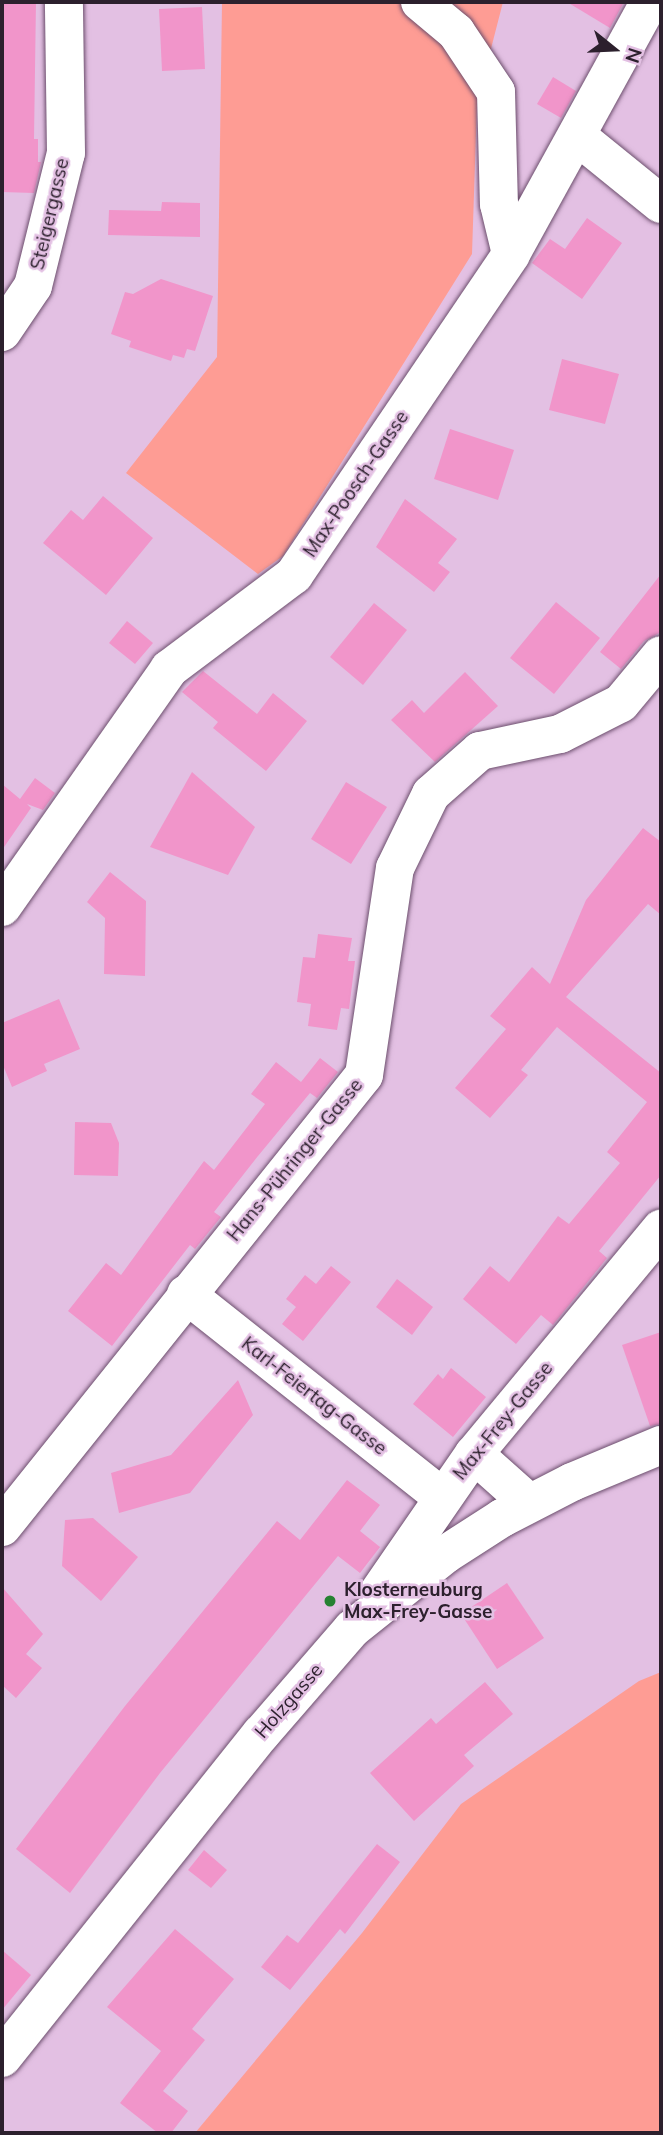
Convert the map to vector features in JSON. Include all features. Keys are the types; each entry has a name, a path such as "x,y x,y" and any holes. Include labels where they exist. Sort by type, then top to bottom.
{"street":[{"name":"Steigergasse","path":"2,332 33,286 66,153 64,2"},
{"path":"420,2 456,32 496,92 499,204 512,254"},
{"name":"Max-Poosch-Gasse","path":"2,907 169,669 294,575 512,254 646,8"},
{"path":"577,136 661,204"},
{"name":"Hans-Pühringer-Gasse","path":"2,1527 364,1075 395,868 430,794 480,751 560,734 621,703 661,655"},
{"name":"Max-Frey-Gasse","path":"358,1624 442,1497 474,1454 661,1229"},
{"name":"Karl-Feiertag-Gasse","path":"186,1294 442,1497"},
{"name":"Holzgasse","path":"2,2058 261,1734 358,1624 446,1554 529,1503 661,1445"},
{"path":"474,1454 529,1503"}],"shaded area":[{"path":"222,2 503,2 477,103 472,254 283,556 258,574 126,473 217,357"},
{"path":"661,1672 661,2133 195,2133 362,1933 461,1804 639,1681"}],"building":[{"path":"2,2 36,2 34,139 38,139 38,162 41,162 34,193 2,192"},
{"path":"567,2 624,2 610,28"},
{"path":"202,7 205,69 162,71 159,9"},
{"path":"553,77 576,91 561,118 537,104"},
{"path":"162,202 200,203 200,237 108,235 109,210 161,211"},
{"path":"587,218 622,243 582,299 532,263 550,239 565,249"},
{"path":"161,279 213,296 195,351 187,349 184,358 173,355 171,361 129,347 131,341 111,334 125,292 133,294"},
{"path":"562,359 619,374 605,424 549,410"},
{"path":"450,429 514,450 498,500 434,479"},
{"path":"103,496 153,538 106,595 43,543 71,510 83,520"},
{"path":"405,499 457,539 438,563 450,572 434,592 376,547"},
{"path":"661,574 661,632 644,641 621,669 600,652"},
{"path":"556,602 600,638 554,694 510,658"},
{"path":"374,603 407,630 363,685 330,657"},
{"path":"127,621 153,643 135,664 109,643"},
{"path":"203,671 257,714 273,693 307,721 266,771 213,728 218,722 182,692"},
{"path":"465,672 498,706 435,762 391,720 412,700 424,713"},
{"path":"192,772 255,827 228,875 150,847"},
{"path":"35,778 55,793 43,810 27,804 31,808 2,850 2,784 20,799"},
{"path":"346,782 387,807 351,864 311,839"},
{"path":"643,828 661,842 661,915 648,904 566,997 661,1073 661,1175 599,1251 607,1258 553,1325 541,1315 516,1344 463,1299 490,1266 509,1282 558,1216 569,1224 620,1163 607,1152 647,1102 557,1027 521,1070 528,1075 490,1118 455,1088 506,1029 490,1016 532,967 550,984 586,900"},
{"path":"110,872 146,901 145,976 104,974 105,918 87,902"},
{"path":"318,934 352,938 348,961 355,961 349,1009 341,1008 337,1030 308,1026 311,1004 297,1002 303,957 315,958"},
{"path":"59,999 80,1049 44,1064 47,1071 12,1087 2,1063 2,1023"},
{"path":"320,1058 338,1072 317,1098 310,1093 258,1156 214,1212 221,1217 195,1249 190,1245 112,1346 68,1311 106,1263 121,1275 204,1161 214,1170 265,1104 251,1094 276,1062 301,1082"},
{"path":"75,1122 111,1123 119,1143 118,1176 74,1175"},
{"path":"331,1266 351,1282 303,1341 282,1324 296,1307 286,1299 305,1275 316,1284"},
{"path":"397,1279 433,1307 412,1335 376,1307"},
{"path":"661,1332 661,1424 650,1426 622,1345"},
{"path":"451,1368 486,1397 453,1437 413,1404 438,1374 443,1379"},
{"path":"238,1380 253,1415 190,1493 119,1513 111,1473 171,1455"},
{"path":"347,1480 380,1505 360,1531 380,1547 360,1573 338,1556 160,1773 70,1893 16,1849 125,1706 277,1521 300,1540"},
{"path":"93,1518 138,1557 101,1601 62,1566 65,1520"},
{"path":"507,1583 544,1638 497,1669 461,1614"},
{"path":"2,1587 43,1634 26,1654 42,1668 16,1698 2,1685"},
{"path":"485,1682 513,1714 464,1755 474,1766 414,1821 370,1773 431,1718 436,1724"},
{"path":"377,1844 400,1862 345,1934 340,1929 290,1990 261,1967 287,1935 298,1943"},
{"path":"204,1850 227,1870 211,1888 188,1870"},
{"path":"175,1929 234,1979 192,2029 205,2040 163,2091 188,2111 171,2133 158,2133 120,2103 161,2051 107,2007"},
{"path":"2,1950 31,1975 2,2010"}],"place":[{"name":"Klosterneuburg Max-Frey-Gasse","path":"330,1601"}]}
